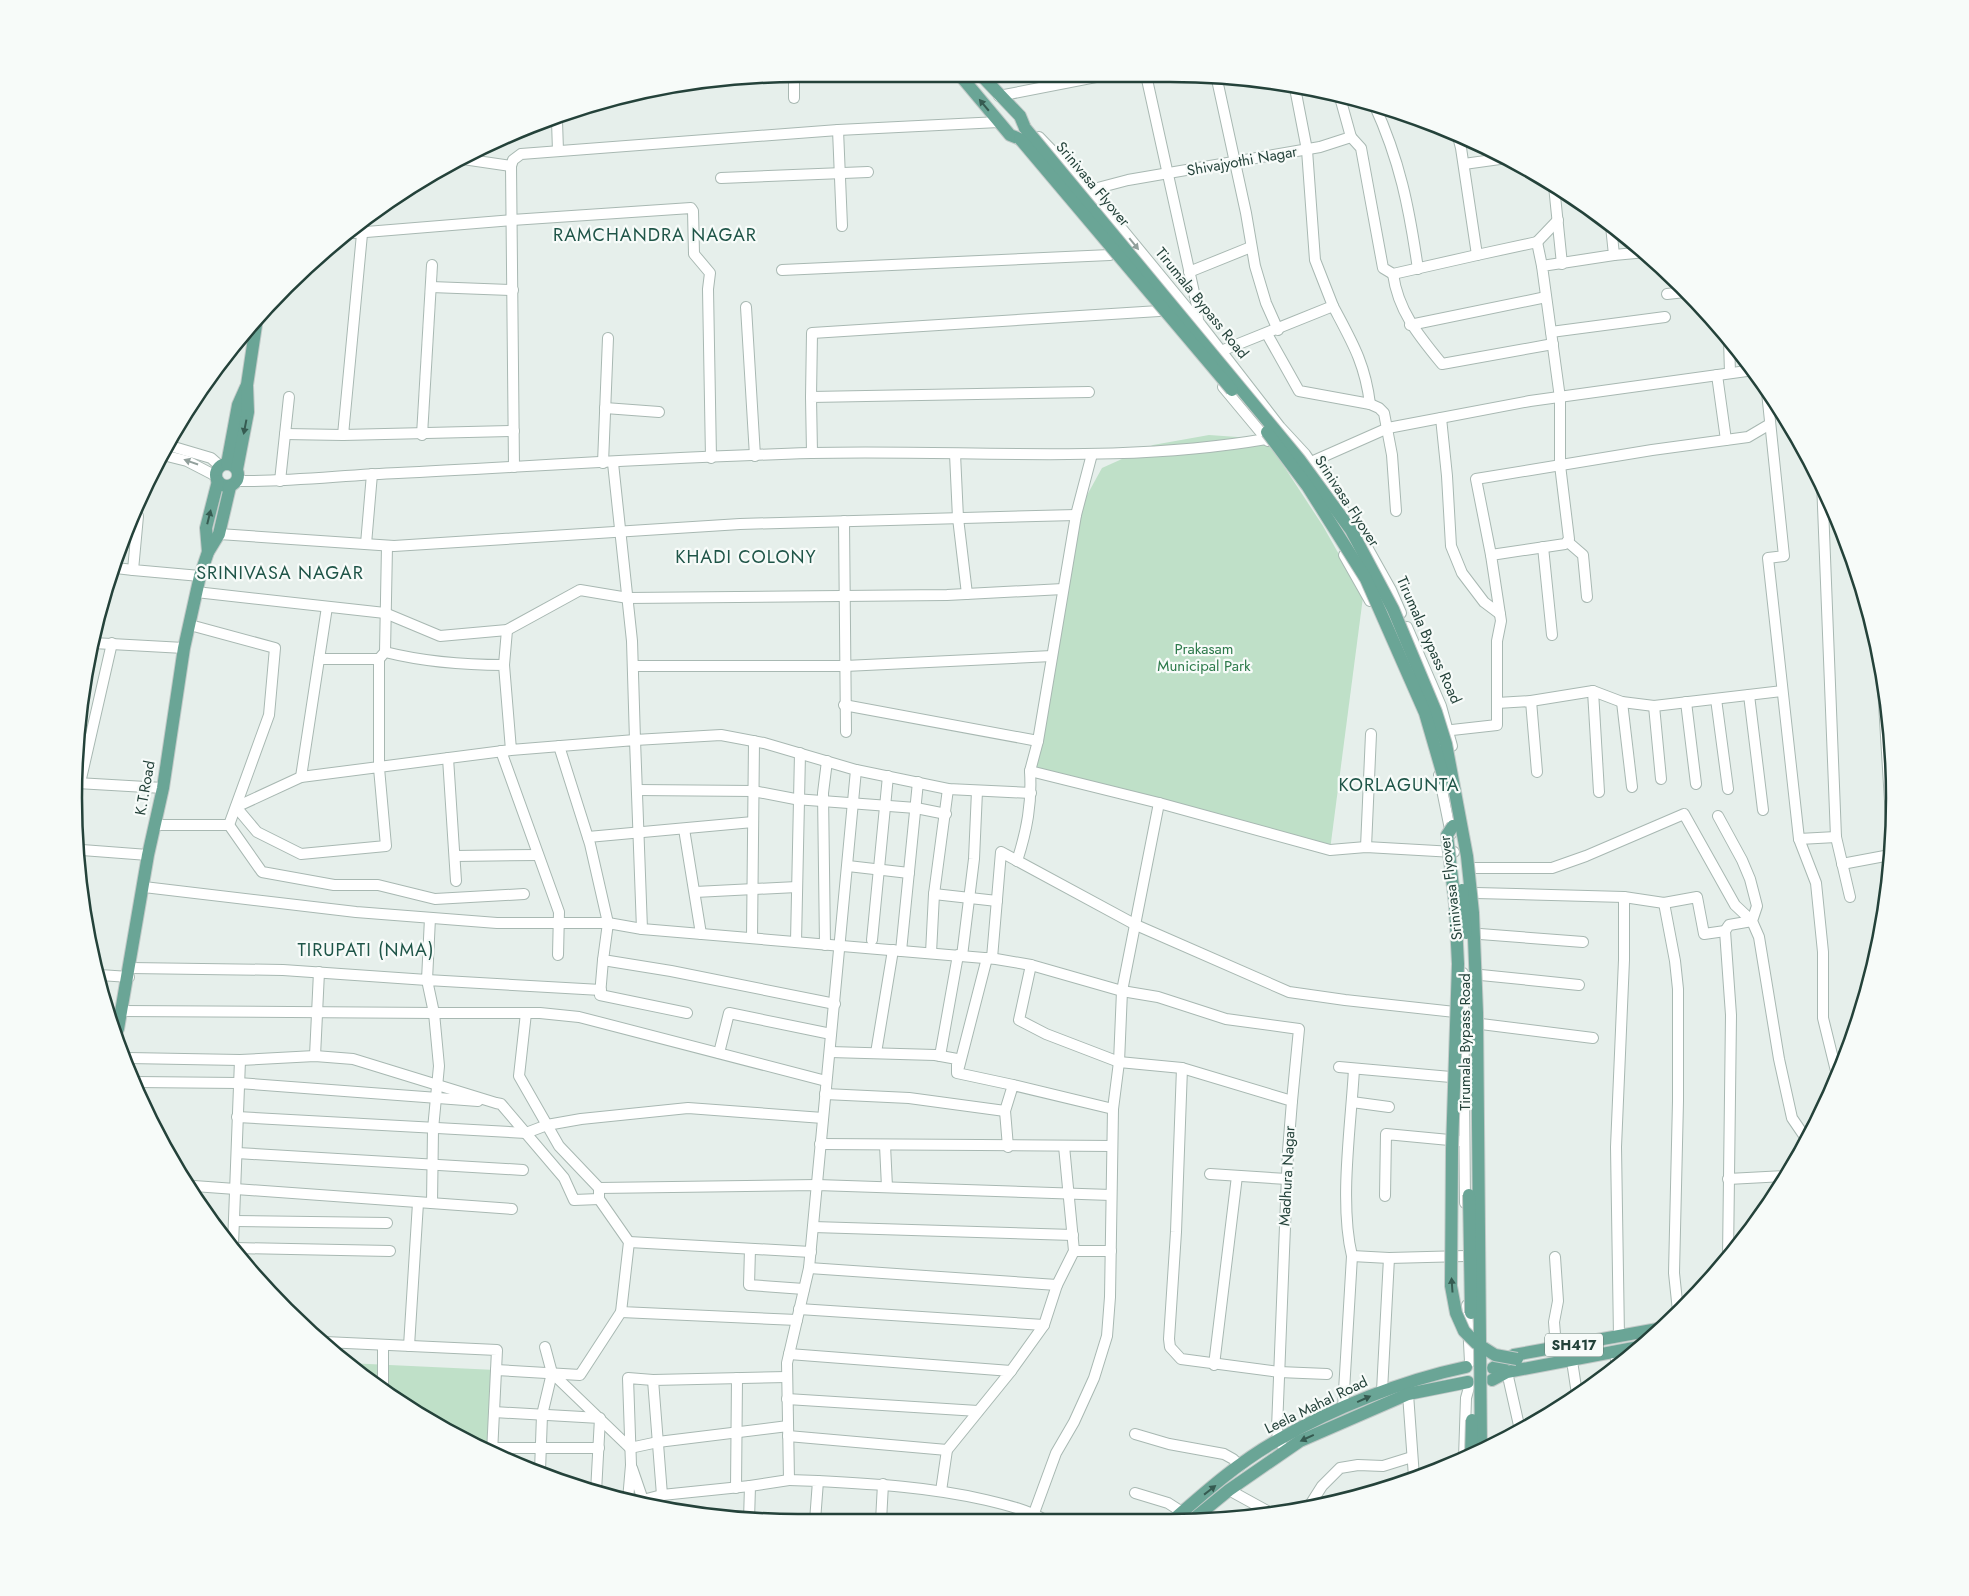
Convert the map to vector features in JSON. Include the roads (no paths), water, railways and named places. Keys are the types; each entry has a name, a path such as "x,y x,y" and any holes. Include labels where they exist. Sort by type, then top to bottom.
{"main road":[{"name":"Tirumala Bypass Road","path":"966,82 999,122 1018,129"},
{"name":"Tirumala Bypass Road","path":"987,82 999,96 1018,129"},
{"name":"Srinivasa Flyover","path":"1018,129 1083,216 1267,432 1308,487 1366,579 1425,713 1437,748 1460,867 1469,985 1472,1447"},
{"name":"Srinivasa Flyover","path":"1018,129 1300,459 1351,530 1393,609 1436,712 1446,744 1467,856 1473,913 1477,1013 1481,1443"},
{"name":"K.T.Road","path":"208,552 206,528 227,475 248,412 247,385 255,332"},
{"name":"K.T.Road","path":"119,1025 130,973 148,855 156,825 184,648 200,576 208,552 219,534 227,475"},
{"name":"Srinivasa Flyover","path":"1453,826 1447,835 1455,904 1458,964 1450,1236 1452,1286 1456,1313 1464,1331 1476,1343 1495,1355 1517,1359 1552,1356 1638,1340"},
{"name":"SH417","path":"1489,1374 1514,1355 1648,1331"},
{"name":"SH417","path":"1489,1374 1572,1361 1627,1350"},
{"path":"1480,1358 1489,1374 1478,1387 1469,1383 1464,1372 1468,1364 1480,1358"},
{"name":"Leela Mahal Road","path":"1190,1513 1277,1434 1382,1391 1468,1364"},
{"name":"Leela Mahal Road","path":"1192,1513 1229,1490 1286,1450 1309,1437 1408,1394 1469,1383"}],"street":[{"path":"794,82 794,98"},
{"path":"999,96 1070,82"},
{"path":"1147,82 1197,306 1198,320 1201,325"},
{"path":"1218,84 1251,247 1266,302 1278,330"},
{"path":"1296,94 1307,150 1315,260 1333,306 1363,365 1370,404"},
{"path":"1341,103 1351,136 1361,148 1383,268 1392,274 1537,242 1558,220"},
{"path":"1378,113 1399,165 1406,194 1418,269"},
{"path":"514,467 511,166 513,160 521,154 838,130 999,122"},
{"path":"557,124 558,151"},
{"name":"Tirumala Bypass Road","path":"1018,129 1090,190 1310,462 1358,531 1391,590 1441,706 1448,730 1473,868 1480,934 1482,1235 1489,1374 1487,1440"},
{"name":"Tirumala Bypass Road","path":"1018,129 1110,255 1266,439 1305,490 1367,595 1422,717 1439,776 1454,852 1461,923 1465,1014 1465,1256 1468,1364"},
{"path":"838,130 842,226"},
{"name":"Shivajyothi Nagar","path":"1090,190 1128,180 1167,175 1235,161 1307,150 1351,136"},
{"path":"1459,144 1477,255"},
{"path":"1464,164 1494,160"},
{"path":"473,161 511,166"},
{"path":"721,178 868,172"},
{"path":"1555,194 1562,264"},
{"path":"343,436 358,234 686,206 693,211 694,254 710,273 708,289 711,458"},
{"path":"1612,234 1614,255"},
{"path":"1537,242 1560,398 1560,465 1568,542 1583,555 1587,596"},
{"path":"1189,272 1251,247"},
{"path":"1542,266 1635,253"},
{"path":"782,270 1110,255"},
{"path":"422,435 432,265"},
{"path":"1392,274 1396,294 1410,326 1442,364 1553,344"},
{"path":"431,287 513,290"},
{"path":"1667,294 1678,293"},
{"path":"1410,326 1546,297"},
{"path":"1221,351 1278,330 1333,306"},
{"path":"746,307 755,456"},
{"path":"812,453 812,333 1159,311"},
{"path":"1551,332 1665,317"},
{"path":"1267,334 1299,391 1370,404 1379,408 1384,413 1388,428 1396,511"},
{"path":"608,338 605,408 608,463 620,531 628,598 633,666 642,929"},
{"path":"1729,350 1730,373"},
{"path":"1310,462 1388,428 1530,401 1745,371"},
{"path":"1717,375 1726,440"},
{"path":"812,397 1089,392"},
{"path":"280,481 289,397"},
{"path":"1768,403 1784,556 1768,558 1799,839 1816,883 1823,952 1823,1018 1835,1065"},
{"path":"605,408 660,412"},
{"path":"1441,418 1447,476 1450,546 1462,573 1484,602 1500,614"},
{"path":"1427,734 1497,724 1497,641 1500,614 1476,479 1748,437 1770,424"},
{"path":"169,457 227,475 280,481 372,474 812,453 1092,454 1222,446 1266,439 1280,427"},
{"path":"285,434 343,436 422,435 514,431"},
{"path":"174,447 211,458 227,475"},
{"path":"955,454 958,518 967,594"},
{"path":"1017,861 1027,829 1031,793 1030,771 1038,741 1076,515 1092,454"},
{"path":"366,544 372,474"},
{"path":"1823,505 1828,583 1836,837 1850,897"},
{"path":"219,534 387,546 620,531 844,521 1076,515"},
{"path":"844,521 844,705 846,732"},
{"path":"134,570 137,523"},
{"path":"1491,555 1568,542"},
{"path":"236,807 257,832 301,854 386,846 379,768 387,546"},
{"path":"1543,547 1552,635"},
{"path":"120,568 200,576"},
{"path":"196,592 385,613 440,636 507,630 580,590 628,598 967,594 1063,589"},
{"path":"301,777 327,607"},
{"path":"190,625 275,648 269,715 229,825"},
{"path":"507,630 504,664 506,750 538,855 558,912 558,955"},
{"path":"100,643 184,648"},
{"path":"83,764 112,643"},
{"path":"319,660 382,655 421,661 472,665 504,664"},
{"path":"633,666 845,666 1052,656"},
{"path":"1497,702 1531,701 1593,690 1622,702 1654,706 1782,691"},
{"path":"1593,690 1598,792"},
{"path":"1749,695 1764,810"},
{"path":"1716,699 1728,789"},
{"path":"1531,701 1537,772"},
{"path":"1622,702 1632,787"},
{"path":"1686,702 1696,784"},
{"path":"844,705 1038,741"},
{"path":"1654,706 1661,779"},
{"path":"1366,847 1371,734"},
{"path":"236,807 301,777 506,750 720,735 754,741 856,770 948,789 1031,793"},
{"path":"752,938 754,741"},
{"path":"559,746 588,837 608,923 600,995 687,1013"},
{"path":"796,942 800,753"},
{"path":"448,758 456,881"},
{"path":"825,945 823,800 827,761"},
{"path":"789,1480 787,1377 789,1354 811,1252 856,770"},
{"path":"1030,771 1159,803 1330,850 1366,847 1454,852"},
{"path":"872,940 888,776"},
{"path":"876,1053 909,873 918,782"},
{"path":"83,783 162,788"},
{"path":"931,953 934,894 948,789"},
{"path":"637,790 753,791 799,799 916,808 946,814"},
{"path":"940,1056 969,898 974,859 977,791"},
{"path":"652,1498 662,1495 736,1488 789,1480 818,1481 883,1484 957,1492 1034,1513 1056,1453 1074,1422 1094,1378 1107,1336 1111,1251 1113,1109 1119,1062 1122,991 1159,803"},
{"path":"1473,868 1552,868 1586,856 1684,814 1735,906 1752,921 1759,937 1779,1059 1792,1118 1803,1134"},
{"path":"1718,816 1750,879 1756,906 1752,921"},
{"path":"588,837 753,822"},
{"path":"156,825 229,825"},
{"path":"229,825 262,872 334,885 378,885 435,898 524,894"},
{"path":"684,828 701,934"},
{"path":"1799,839 1836,837"},
{"path":"85,850 148,855"},
{"path":"957,1073 990,958 1001,852 1136,925 1289,992 1465,1014"},
{"path":"454,856 538,855"},
{"path":"1842,864 1884,855"},
{"path":"848,866 909,873"},
{"path":"144,887 356,912 497,923 608,923 642,929 990,958 1031,965 1122,991"},
{"path":"695,892 797,888"},
{"path":"1476,893 1624,897 1664,903 1697,896 1704,934 1724,931 1729,925 1752,921"},
{"path":"934,894 997,901"},
{"path":"1618,1337 1616,1147 1624,969 1624,897"},
{"path":"1664,903 1678,988 1678,1101 1674,1273 1677,1304"},
{"path":"430,918 427,980 434,1012 440,1066 436,1084 433,1129 432,1203"},
{"path":"1724,931 1731,1015 1728,1247"},
{"path":"1480,934 1583,942"},
{"path":"603,960 671,971 835,1004"},
{"path":"1031,965 1019,1020 1046,1034 1119,1062 1182,1068 1292,1101"},
{"path":"314,1056 318,972"},
{"path":"105,975 318,972 601,990"},
{"path":"1481,975 1579,985"},
{"name":"Madhura Nagar","path":"1122,991 1158,997 1226,1019 1299,1029 1287,1180 1277,1434"},
{"path":"122,1011 526,1013 580,1017 826,1081"},
{"path":"718,1053 729,1012 832,1034"},
{"path":"496,1370 580,1375 621,1312 629,1242 600,1199 599,1188 559,1146 519,1076 526,1013"},
{"path":"1481,1024 1593,1038"},
{"path":"830,1052 940,1056 957,1059 957,1073"},
{"path":"132,1058 240,1060 314,1056 353,1059 501,1104 564,1178 574,1200 600,1199"},
{"path":"234,1239 240,1060"},
{"path":"1339,1067 1465,1079"},
{"path":"1182,1068 1170,1347 1181,1358 1214,1365 1279,1372 1327,1374"},
{"path":"1344,1408 1352,1256 1347,1235 1354,1069"},
{"path":"957,1073 1113,1109"},
{"path":"142,1082 238,1083 496,1103"},
{"path":"1008,1147 1005,1111 1013,1085"},
{"path":"825,1094 909,1098 1005,1111"},
{"path":"1352,1102 1389,1107"},
{"path":"237,1117 526,1133 547,1125 581,1119 688,1108 823,1118"},
{"path":"1385,1196 1386,1134 1466,1142"},
{"path":"820,1144 1008,1147 1112,1146"},
{"path":"885,1145 887,1187"},
{"path":"941,1491 947,1450 1011,1371 1044,1325 1057,1285 1074,1251 1064,1146"},
{"path":"236,1153 523,1170"},
{"path":"1210,1174 1287,1180"},
{"path":"1214,1365 1237,1176"},
{"path":"1728,1178 1778,1176"},
{"path":"599,1188 817,1185 1112,1195"},
{"path":"197,1186 512,1209"},
{"path":"409,1346 418,1202"},
{"path":"234,1221 387,1223"},
{"path":"813,1227 1073,1236"},
{"path":"629,1242 811,1252"},
{"path":"241,1247 390,1251"},
{"path":"750,1249 749,1285 804,1289"},
{"path":"1074,1251 1111,1251"},
{"path":"1352,1256 1388,1258 1465,1256"},
{"path":"1555,1257 1558,1301 1554,1322 1556,1347"},
{"path":"1382,1391 1388,1258"},
{"path":"809,1268 1057,1285"},
{"path":"800,1309 1044,1325"},
{"path":"621,1312 797,1320"},
{"path":"334,1342 497,1350 492,1445"},
{"path":"383,1345 383,1381"},
{"path":"540,1465 542,1415 552,1373 545,1347"},
{"path":"1615,1352 1616,1359"},
{"path":"789,1354 1011,1371"},
{"path":"1572,1361 1576,1388"},
{"path":"1507,1372 1519,1423"},
{"path":"552,1373 631,1448"},
{"path":"629,1493 631,1448 628,1378 653,1380 787,1377"},
{"path":"736,1488 737,1378"},
{"path":"653,1380 662,1495"},
{"path":"1464,1450 1466,1398 1469,1383"},
{"path":"1408,1394 1413,1471"},
{"path":"788,1399 978,1412"},
{"path":"494,1412 600,1418"},
{"path":"597,1484 600,1418"},
{"path":"631,1448 658,1442 736,1432 788,1431 947,1450"},
{"path":"1135,1434 1169,1444 1224,1454 1234,1459 1240,1466"},
{"path":"1277,1434 1286,1450"},
{"path":"505,1450 599,1448"},
{"path":"1314,1499 1322,1486 1340,1468 1358,1465 1383,1466 1412,1457"},
{"path":"631,1465 639,1495"},
{"path":"816,1514 818,1481"},
{"path":"881,1514 883,1484"},
{"path":"749,1512 750,1486"},
{"path":"1229,1490 1257,1508"},
{"path":"1135,1493 1168,1503 1183,1513"}],"district":[{"name":"RAMCHANDRA NAGAR","path":"655,235"},
{"name":"KHADI COLONY","path":"746,557"},
{"name":"SRINIVASA NAGAR","path":"280,573"},
{"name":"KORLAGUNTA","path":"1399,785"},
{"name":"TIRUPATI (NMA)","path":"366,950"}],"park label":[{"name":"Prakasam Municipal Park","path":"1204,658"}]}
